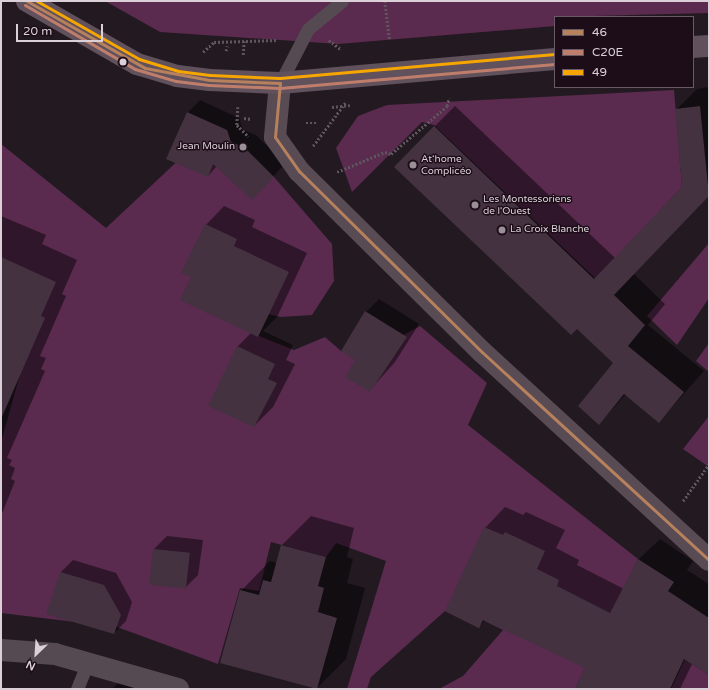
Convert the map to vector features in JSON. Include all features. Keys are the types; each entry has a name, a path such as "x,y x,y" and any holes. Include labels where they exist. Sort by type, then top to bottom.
{"main road":[{"path":"26,1 145,68 210,80 280,83 554,59"},
{"path":"694,47 709,46"},
{"path":"280,83 275,137 299,171 482,352 709,560"}],"street":[{"path":"1,650 55,654 148,685 178,689"}],"lane":[{"path":"280,83 308,29 342,1"},
{"path":"77,689 87,664"}],"path":[{"path":"385,1 390,40"},
{"path":"226,51 227,46"},
{"path":"333,173 385,152 391,154 447,106 449,98"},
{"path":"306,123 317,123"},
{"path":"681,504 709,464"}],"shaded area":[{"path":"105,1 709,1 709,13 554,16 554,26 338,44 160,32"},
{"path":"674,90 682,187 596,279 434,125 422,122 352,192 336,148 358,116 387,105"},
{"path":"1,144 106,228 184,155 274,177 332,244 334,281 312,315 281,317 250,310 259,336 294,350 325,337 341,351 385,345 420,326 487,383 468,425 638,559 575,689 439,689 463,676 503,630 483,620 479,628 445,611 371,677 367,689 347,689 386,561 336,543 326,557 271,542 259,591 240,588 218,664 117,627 1,613 1,442 44,289 1,343"},
{"path":"709,243 709,298 677,345 647,316"},
{"path":"709,343 709,372 696,361"},
{"path":"709,416 709,467 683,449"},
{"path":"686,657 709,672 709,689 671,689"}],"building":[{"path":"700,106 709,196 614,295 645,325 628,346 684,392 659,423 624,394 599,425 578,406 613,363 577,329 571,335 394,167 434,126 594,279 682,187 675,109"},
{"path":"187,112 227,130 231,142 244,147 274,177 252,200 213,164 208,177 166,159"},
{"path":"205,224 237,239 234,246 289,272 258,337 180,300 191,277 181,273"},
{"path":"1,257 56,282 41,316 45,318 1,419"},
{"path":"365,311 407,337 370,392 345,377 355,360 341,351"},
{"path":"237,346 275,364 268,379 277,383 254,427 208,406"},
{"path":"484,527 503,535 505,532 545,551 537,569 559,580 557,586 610,613 638,559 674,582 668,591 709,618 709,675 684,659 670,689 575,689 585,668 483,620 479,628 445,611"},
{"path":"281,545 326,557 318,586 324,588 318,612 337,618 317,689 220,663 240,590 259,595 263,580 271,582"},
{"path":"153,549 190,553 186,589 149,585"},
{"path":"60,572 104,585 121,615 114,634 46,614"}],"transit line":[{"name":"46","path":"27,1 145,68 210,80 280,83"},
{"name":"49","path":"37,1 139,59 178,71 210,75 280,78 554,54"},
{"name":"C20E","path":"25,5 135,69 176,81 209,85 280,88 554,64"},
{"name":"46","path":"280,83 275,137 299,171 482,352 709,560"}],"place":[{"name":"Jean Moulin","path":"243,147"},
{"name":"At‘home Complicéo","path":"413,165"},
{"name":"Les Montessoriens de l'Ouest","path":"475,205"},
{"name":"La Croix Blanche","path":"502,230"}]}
